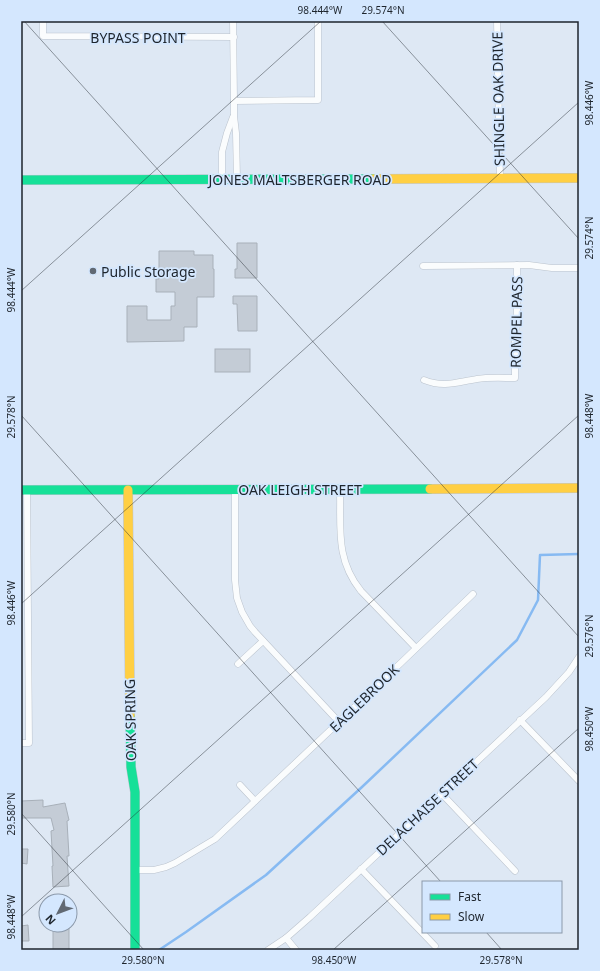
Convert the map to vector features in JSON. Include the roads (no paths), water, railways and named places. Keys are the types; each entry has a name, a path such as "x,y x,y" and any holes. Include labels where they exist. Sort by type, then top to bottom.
{"street":[{"name":"BYPASS POINT","path":"42,21 43,36 234,38"},
{"path":"233,21 234,116 237,179"},
{"path":"234,101 318,100 318,21"},
{"name":"SHINGLE OAK DRIVE","path":"497,21 500,178"},
{"path":"222,179 222,152 227,132 234,116"},
{"name":"JONES MALTSBERGER ROAD","path":"21,180 579,178"},
{"name":"ROMPEL PASS","path":"424,380 444,385 478,379 515,378 517,265"},
{"path":"423,266 529,265 552,268 579,268"},
{"name":"OAK LEIGH STREET","path":"24,490 579,488"},
{"path":"340,489 342,554 348,570 361,590 416,648"},
{"path":"21,743 29,743 24,490"},
{"name":"OAK SPRING","path":"128,490 131,767 135,792 135,950"},
{"path":"235,490 235,580 237,598 245,619 263,641 339,722"},
{"name":"EAGLEBROOK","path":"135,870 154,870 166,867 215,839 473,594"},
{"path":"238,664 263,641"},
{"name":"DELACHAISE STREET","path":"268,950 286,938 362,869 546,697 569,672 579,656"},
{"path":"520,720 579,781"},
{"path":"240,785 255,801"},
{"path":"441,794 515,871"},
{"path":"362,869 422,932"},
{"path":"423,933 435,946"},
{"path":"286,938 296,950"}],"waterway":[{"path":"159,950 266,875 362,787 517,640 538,600 540,555 579,554"}],"place":[{"name":"Public Storage","path":"93,271"}]}
